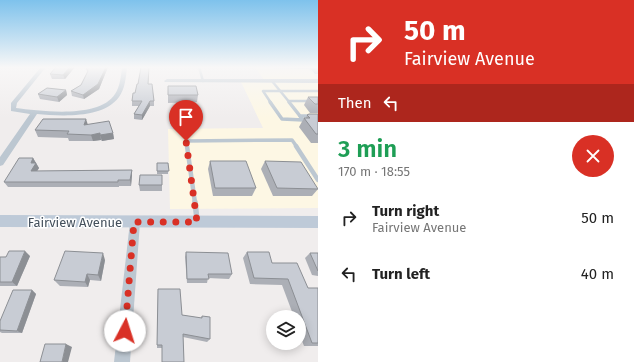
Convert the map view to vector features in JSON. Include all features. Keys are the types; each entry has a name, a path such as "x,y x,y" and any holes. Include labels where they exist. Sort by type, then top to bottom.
{"street":[{"path":"30,84 14,102 13,110 35,112 76,112 103,106 117,96 120,84"},
{"path":"0,163 35,112"},
{"name":"Fairview Avenue","path":"0,221 318,222"},
{"path":"122,362 134,222"}],"lane":[{"path":"275,84 280,90 289,101 303,120 282,119 263,90 280,90 318,91"},
{"path":"289,101 318,101"},
{"path":"300,116 318,116"},
{"path":"197,222 186,141 292,140 318,180"}],"shaded area":[{"path":"242,84 318,84 318,208 170,209 168,129 263,128"}],"building":[{"path":"98,84 83,95 71,91 81,85"},
{"path":"138,84 152,84 154,101 150,101 142,115 134,114 142,101 132,101 133,93 135,93"},
{"path":"168,86 196,86 198,95 168,95"},
{"path":"47,88 66,90 57,97 38,94"},
{"path":"308,97 318,97 318,104 315,104"},
{"path":"318,114 318,134 316,134 304,118 310,118 307,115"},
{"path":"43,119 86,119 84,125 109,121 113,133 91,135 67,134 69,131 35,130"},
{"path":"19,158 33,158 31,163 36,163 31,171 132,170 130,180 118,180 118,182 4,182"},
{"path":"210,161 246,161 256,188 215,188"},
{"path":"265,161 301,162 318,189 277,188"},
{"path":"157,163 168,163 169,171 157,171"},
{"path":"140,175 162,175 162,185 139,185"},
{"path":"9,251 25,251 12,282 0,282 0,257 6,257"},
{"path":"65,251 103,253 98,275 87,274 85,282 54,280"},
{"path":"186,252 228,253 232,274 208,274 209,279 187,279"},
{"path":"247,252 269,252 272,263 297,263 308,288 318,288 318,343 312,343 306,327 306,310 300,310 288,279 254,278"},
{"path":"310,253 318,253 318,271"},
{"path":"158,289 180,289 182,315 202,318 202,316 210,317 210,339 183,334 184,362 162,362 162,345 157,345"},
{"path":"13,290 32,290 17,331 0,330 0,321"},
{"path":"45,344 66,344 62,362 40,362"}],"route":[{"path":"125,331 134,222 197,222 186,141"}]}
